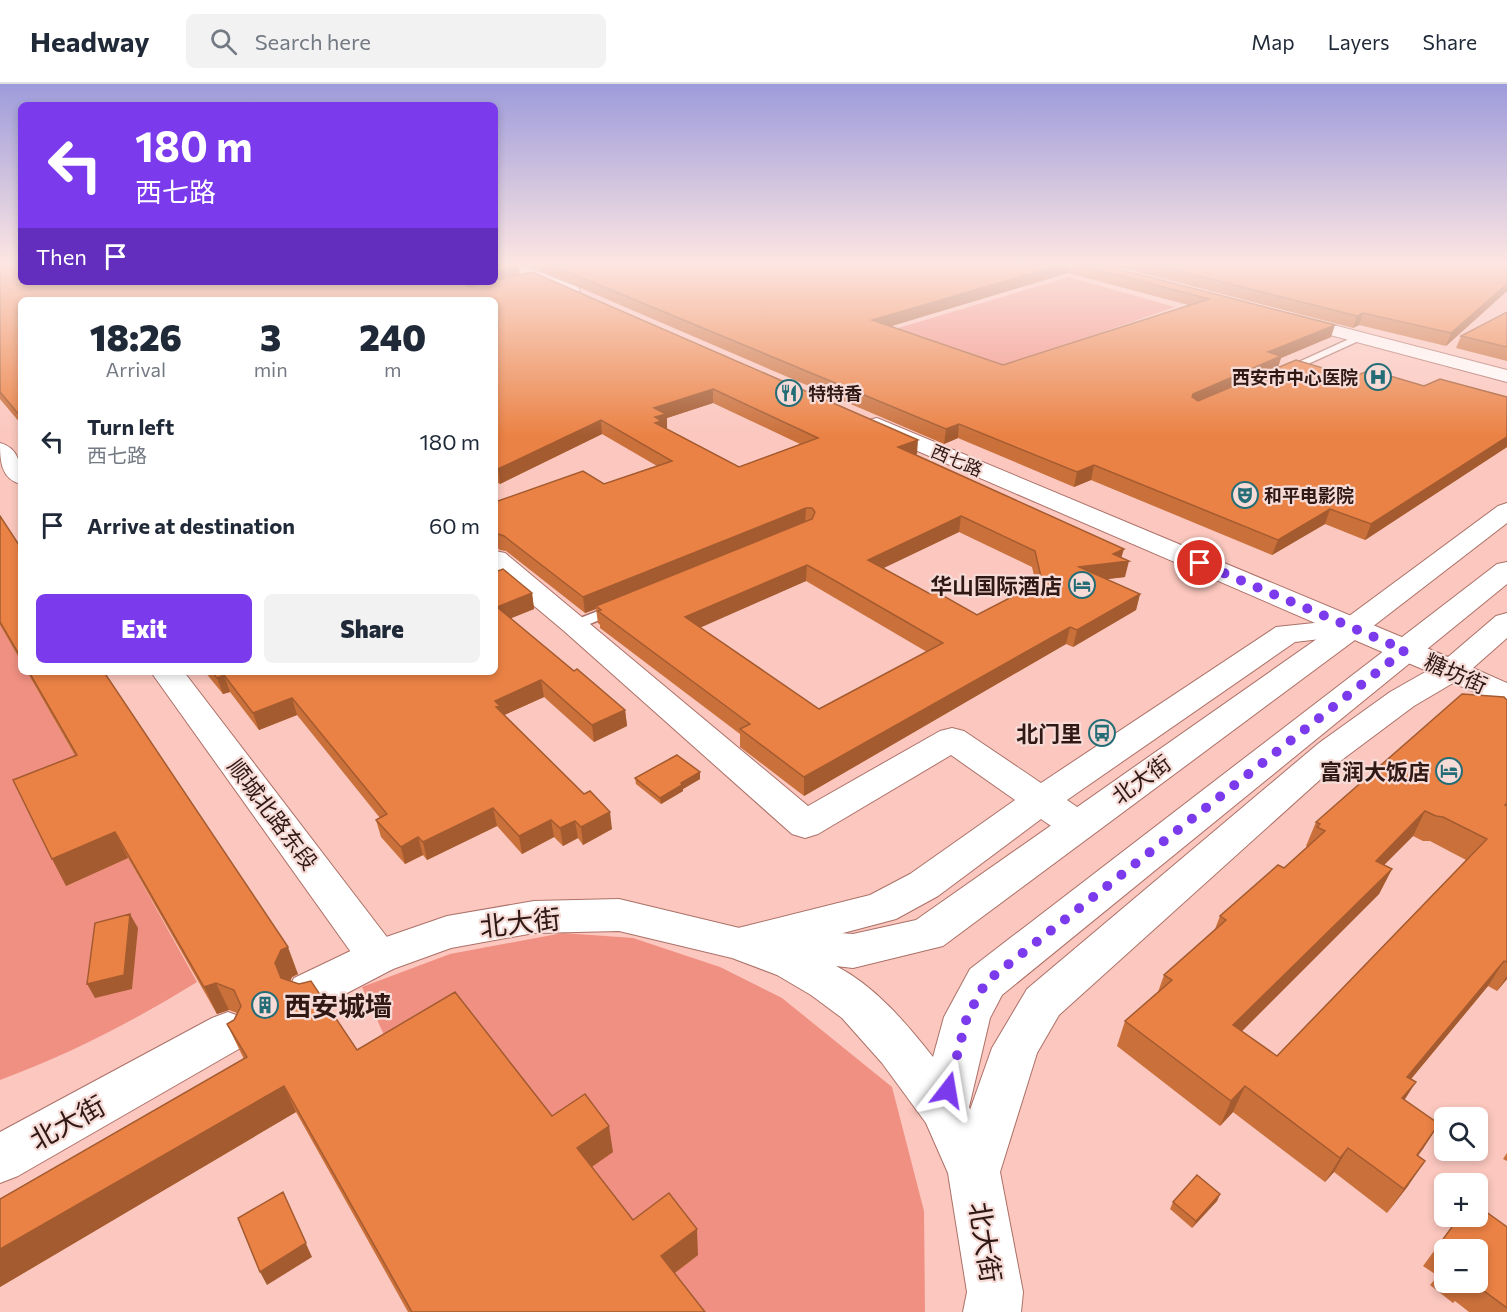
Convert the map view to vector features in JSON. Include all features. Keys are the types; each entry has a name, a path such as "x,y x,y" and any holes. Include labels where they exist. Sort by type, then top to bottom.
{"street":[{"path":"1304,322 1507,376"},
{"name":"西七路","path":"852,415 1405,650"},
{"path":"0,450 18,473"},
{"name":"北大街","path":"739,943 811,946 853,951 928,934 1352,628 1507,511"},
{"path":"498,561 575,625 805,825 952,738 1077,825"},
{"path":"944,1108 967,1017 986,982 1507,570"},
{"path":"974,1172 1015,1048 1043,1002 1331,752 1402,699 1452,671 1507,622"},
{"path":"739,943 881,908 924,885 1041,800 1287,633 1352,628"},
{"name":"糖坊街","path":"1405,650 1507,695"},
{"name":"顺城北路东段","path":"169,675 378,957"},
{"name":"北大街","path":"310,991 378,957 447,932 534,917 619,915 739,943 792,963 827,982 858,1005 898,1049 944,1108 974,1172 995,1292 992,1312"},
{"name":"北大街","path":"6,1155 228,1032"}],"lane":[{"path":"1273,376 1360,337"},
{"path":"575,625 630,602"}],"shaded area":[{"path":"917,322 1131,322 991,371 885,332"},
{"path":"0,625 18,657 18,675 29,675 89,781 66,886 128,858 197,982 101,1036 0,1080"},
{"path":"563,933 633,938 720,967 782,998 892,1087 924,1211 925,1312 687,1312 395,1059 362,987 450,954"}],"building":[{"path":"0,322 18,322 18,413 0,392"},
{"path":"498,322 648,322 918,440 898,447 1124,549 1113,554 1129,561 1079,567 1140,594 1077,630 1070,627 804,777 740,729 750,724 598,611 601,610 596,606 812,519 815,512 812,508 806,508 583,597 504,536 498,534 498,501 583,471 604,484 672,461 601,420 498,469","holes":["713,389 818,438 739,467 655,423 661,421 655,417 666,414 654,408","961,516 1035,551 1042,581 977,615 935,591 930,594 868,560","807,565 943,643 819,709 685,617"]},
{"path":"689,322 879,322 1003,365 1136,322 1325,322 1335,325 1268,352 1281,356 1193,394 1192,397 1198,401 1296,360 1353,377 1370,370 1424,386 1440,379 1507,397 1507,437 1371,524 1330,509 1278,540 1094,465 1077,472 959,424 946,429"},
{"path":"1404,322 1463,322 1451,333"},
{"path":"1487,322 1507,322 1507,347 1461,336"},
{"path":"0,516 18,543 18,653 0,622"},
{"path":"503,569 532,593 498,607 498,571"},
{"path":"498,608 574,671 577,669 625,710 592,725 541,680 495,701 500,706 496,707 584,794 590,791 610,812 581,827 575,821 560,828 551,820 519,836 493,808 423,842 418,837 401,847 376,820 387,814 292,698 253,713 224,675 498,675"},
{"name":"西安城墙","path":"31,675 106,675 288,947 281,950 275,963 281,978 299,984 311,981 357,1050 455,992 552,1116 585,1094 609,1126 577,1148 633,1220 669,1193 697,1229 661,1256 705,1312 412,1312 284,1086 0,1249 0,1199 247,1057 227,1024 234,1020 241,1006 234,990 216,983 204,987 115,832 52,859 13,780 77,755"},
{"path":"1462,694 1504,697 1507,700 1507,803 1505,805 1507,806 1507,962 1504,961 1407,1077 1416,1082 1402,1098 1434,1120 1434,1131 1417,1155 1425,1161 1404,1189 1348,1148 1340,1158 1245,1086 1231,1101 1125,1021 1172,980 1164,975 1226,920 1220,916 1278,865 1284,868 1325,831 1317,827 1320,824 1316,822","holes":["1425,811 1443,817 1487,839 1277,1056 1233,1025 1392,869 1376,861"]},
{"path":"677,755 700,772 660,798 635,778"},
{"path":"130,914 124,975 87,984 95,923"},
{"path":"1197,1175 1220,1194 1196,1221 1173,1202"},
{"path":"283,1192 306,1243 260,1272 238,1218"},
{"path":"1488,1213 1507,1227 1507,1308 1487,1293 1488,1239 1443,1239 1452,1227 1488,1227"}],"place":[{"name":"西安市中心医院","path":"1378,377"},
{"name":"特特香","path":"789,393"},
{"name":"和平电影院","path":"1245,495"},
{"name":"华山国际酒店","path":"1082,585"},
{"name":"北门里","path":"1102,733"},
{"name":"富润大饭店","path":"1449,771"},
{"name":"西安城墙","path":"265,1005"}],"route":[{"path":"948,1090 967,1017 986,982 1405,650 1200,563"}]}
